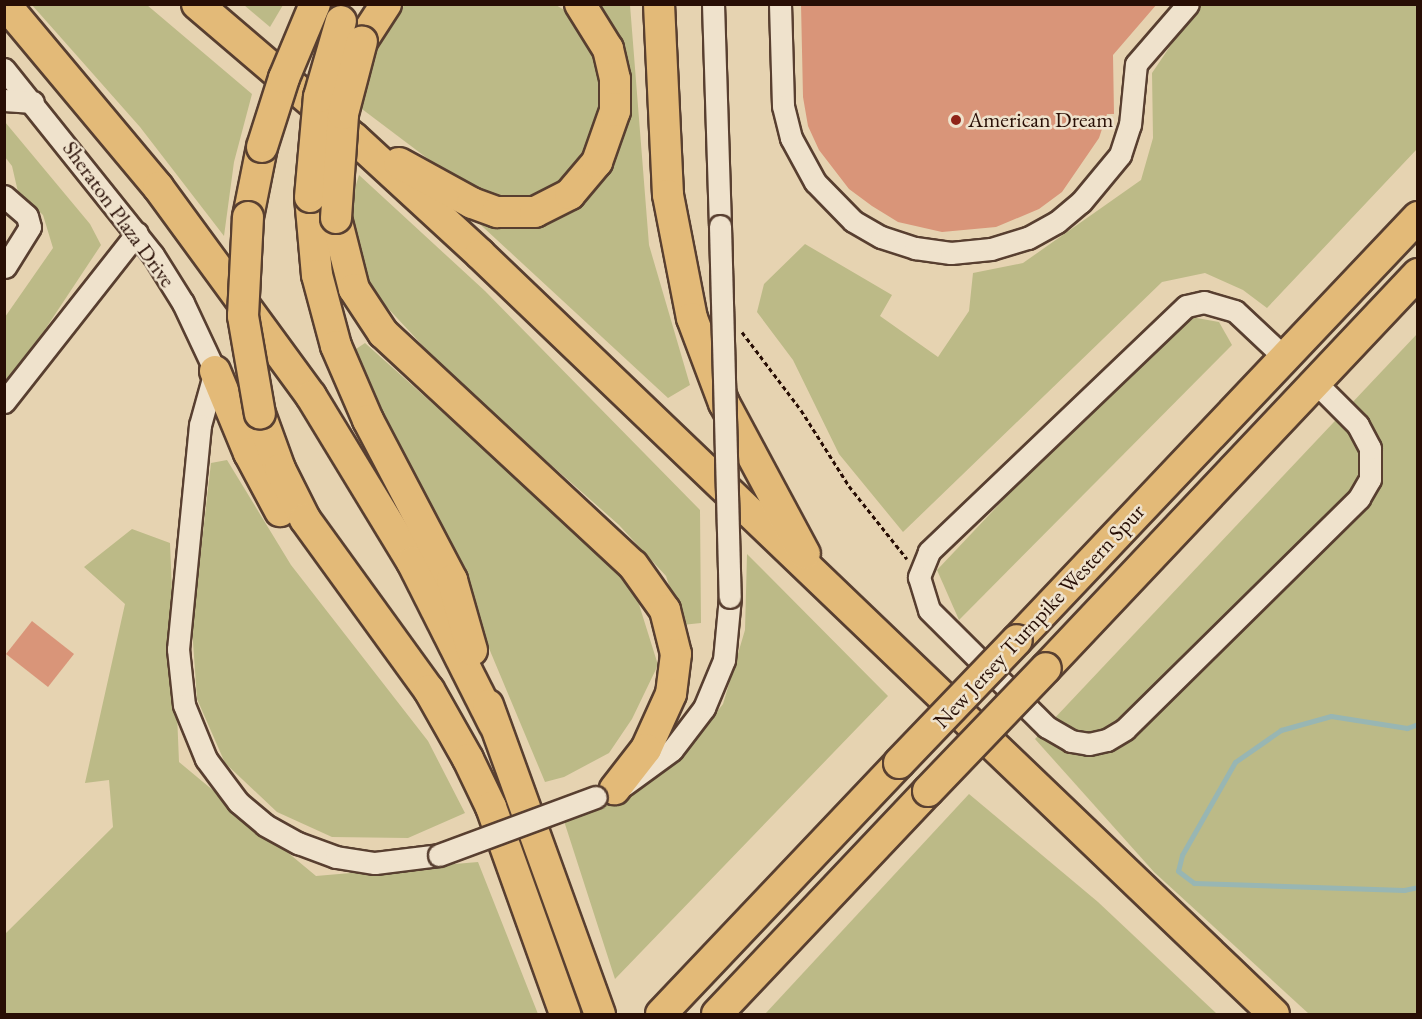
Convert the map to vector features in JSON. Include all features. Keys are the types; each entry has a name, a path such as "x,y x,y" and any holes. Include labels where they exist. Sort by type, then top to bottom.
{"highway":[{"path":"5,4 164,196 311,396 412,562 494,724"},
{"path":"198,4 354,138 1274,1014"},
{"path":"315,4 284,78 262,147 248,217 243,316 260,414 280,469 305,519 446,718 491,807 514,880 566,1014"},
{"path":"386,4 351,22 319,97 310,197 317,275 336,346 368,420 452,580 494,724 600,1014"},
{"path":"354,138 484,209 522,214 560,201 581,183 597,162 615,111 615,79 608,49 580,4"},
{"path":"659,4 668,195 692,318 724,403 818,578"},
{"path":"351,22 341,125 336,218 351,282 383,333 633,565 665,610 676,654 671,694 646,749 606,793"},
{"name":"New Jersey Turnpike Western Spur","path":"662,1014 1418,217"},
{"name":"New Jersey Turnpike Western Spur","path":"717,1014 1418,274"},
{"path":"215,371 249,453 284,519 445,744 514,880"}],"street":[{"path":"215,371 200,425 178,649 184,705 197,741 215,775 238,802 265,825 298,843 336,857 375,863 439,855 606,793 648,770 672,750 704,708 724,660 730,597 713,4"},
{"path":"780,4 784,113 798,154 815,182 853,221 882,237 915,248 951,253 991,249 1028,238 1057,222 1081,202 1120,155 1130,125 1136,64 1188,4"},
{"name":"Sheraton Plaza Drive","path":"4,69 137,233 183,303 215,371"},
{"path":"4,100 33,102"},
{"path":"4,196 27,216 30,227 5,267"},
{"path":"4,402 137,233"},
{"path":"1284,357 1235,311 1204,302 1186,306 942,536 921,569 922,594 935,618 1047,727 1080,743 1107,740 1133,723 1366,488 1373,459 1365,437 1350,416 1315,382"}],"path":[{"path":"735,323 901,556 921,569"}],"shaded area":[{"path":"32,5 147,5 252,94 234,162 224,236 140,127"},
{"path":"244,5 283,5 270,27"},
{"path":"406,5 556,5 569,13 590,44 599,73 601,100 591,139 566,175 550,189 519,200 503,200 456,180 358,106 374,42 394,11"},
{"path":"595,5 630,5 649,245 690,385 668,398 470,215 487,220 613,159"},
{"path":"1198,5 1417,5 1417,149 1267,308 1243,290 1205,273 1162,282 903,532 839,454 793,360 757,312 764,284 805,244 892,295 880,316 938,357 969,311 973,273 1023,263 1141,180 1153,138 1152,73"},
{"path":"5,122 90,224 101,245 44,331 5,381 5,317 53,248 43,215 18,192 12,166 5,157"},
{"path":"359,175 485,291 700,510 701,623 682,625 666,576 619,525 452,377 370,289 349,208"},
{"path":"1191,317 1219,322 1232,345 959,620 937,570 1146,349"},
{"path":"1417,334 1417,1014 1309,1014 1154,872 1035,739"},
{"path":"365,343 632,582 658,665 632,719 609,753 564,777 545,782 465,591 350,353"},
{"path":"227,460 291,565 428,741 465,813 408,838 332,837 277,812 225,763 197,699 192,628 211,463"},
{"path":"132,529 170,543 179,762 316,876 478,862 538,1014 5,1014 5,934 113,827 109,780 85,783 125,604 84,567"},
{"path":"747,554 888,696 615,979 564,821 623,797 676,763 723,704 745,630"},
{"path":"969,794 1098,902 1217,1014 765,1014"}],"building":[{"name":"American Dream","path":"801,4 1157,4 1113,55 1114,114 1107,114 1099,138 1062,192 1039,209 996,227 942,232 898,222 872,206 849,189 819,150 808,126 803,97"},
{"path":"32,621 74,654 48,687 6,654"}],"waterway":[{"path":"1418,724 1407,728 1331,716 1281,730 1235,762 1182,855 1178,871 1194,883 1404,890 1418,887"}],"place":[{"name":"American Dream","path":"956,120"}]}
